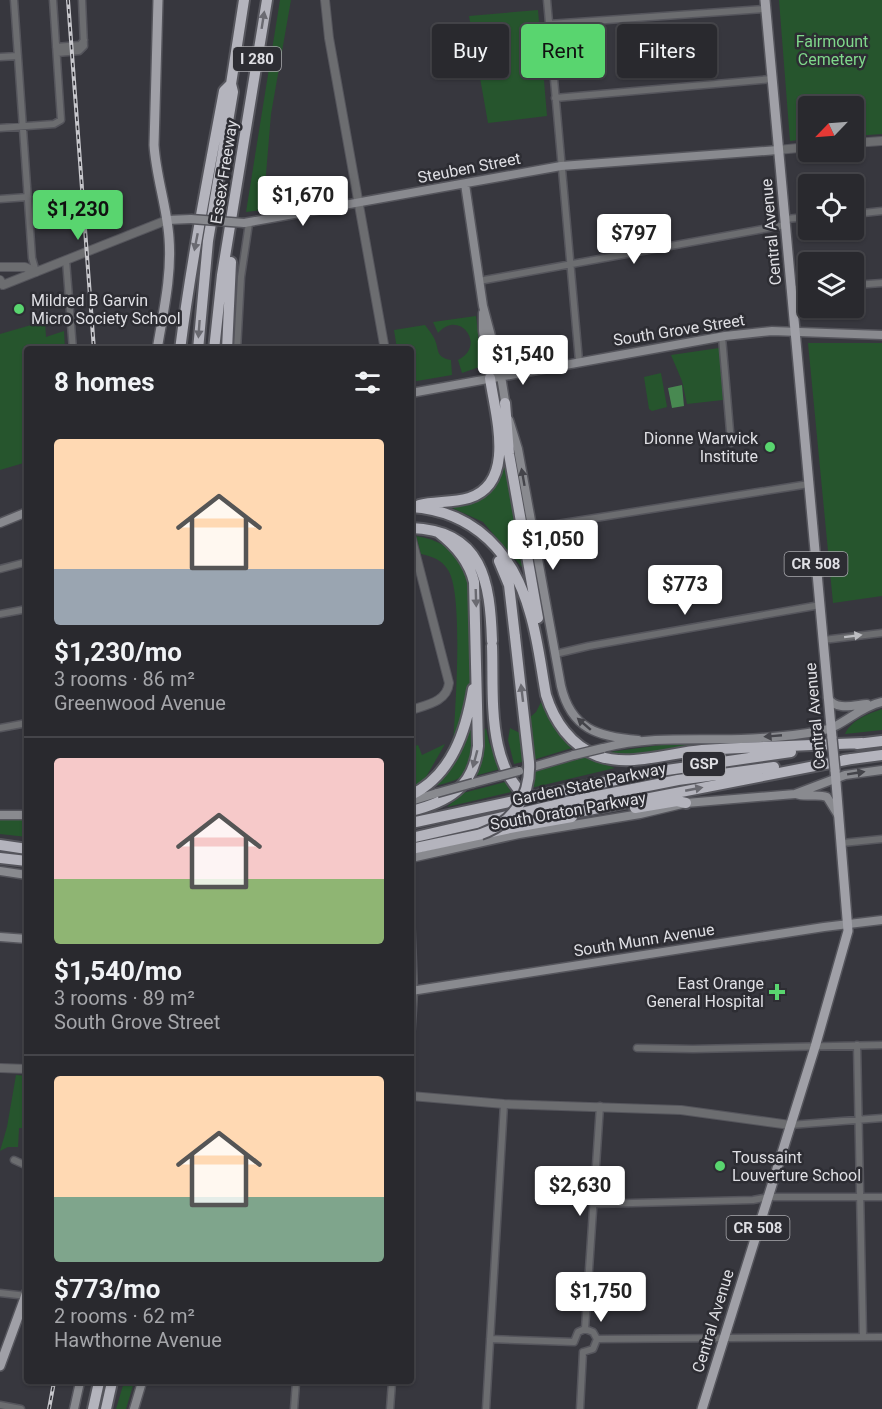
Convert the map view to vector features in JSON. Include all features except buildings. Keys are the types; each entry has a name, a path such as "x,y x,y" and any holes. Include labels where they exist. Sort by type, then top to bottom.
{"highway":[{"name":"Essex Freeway","path":"198,346 204,273 233,92 231,84 244,0"},
{"name":"Essex Freeway","path":"214,346 222,275 267,0"},
{"path":"181,346 189,281 224,91 231,84"},
{"path":"227,346 230,274 247,119"},
{"path":"414,506 430,502 471,498 482,491 494,478 500,452 490,378"},
{"path":"505,403 509,454 539,628 537,641"},
{"path":"414,507 431,509 454,516 483,533 494,544 517,578 528,603 546,695 556,718 573,741 587,750 602,757 623,760 700,750 862,743"},
{"path":"414,528 438,532 451,538 465,547 482,570 489,595 495,724 502,761 523,794 540,805 564,812 583,811 851,759"},
{"path":"476,529 505,572 510,590 529,762 529,781 522,801 512,815 495,828 481,834"},
{"path":"414,810 436,805 451,796 465,782 474,766 478,741 476,598 473,577 461,554 438,532"},
{"path":"414,793 428,785 441,773 459,741 471,698 476,638"},
{"name":"Garden State Parkway","path":"414,823 680,767 882,741"},
{"name":"Garden State Parkway","path":"414,837 567,802 697,777 882,755"},
{"path":"414,848 481,834 633,808 676,801 686,803"},
{"path":"0,846 24,849"},
{"path":"0,858 24,861"},
{"path":"93,1409 99,1384"},
{"path":"107,1407 113,1384"}],"main road":[{"path":"158,0 154,145 167,220 169,270 158,346"},
{"name":"Central Avenue","path":"702,1409 815,1047 849,924 765,4"},
{"name":"Steuben Street","path":"167,220 191,219 247,223 561,166 778,150"},
{"path":"465,184 483,306 518,449 563,695 578,720 588,729 600,735 638,740"},
{"path":"483,306 483,331 490,378"},
{"name":"South Grove Street","path":"414,392 722,337 772,332 882,335"},
{"path":"0,523 24,513"},
{"path":"828,698 838,706 881,702"},
{"path":"414,800 574,755 638,740 743,739 821,731 831,728 862,708 881,702"},
{"name":"South Oraton Parkway","path":"414,857 519,834 648,813 686,803 795,794 835,774 882,770"},
{"path":"795,794 804,797 817,795 827,797 840,818"},
{"path":"0,815 24,815"},
{"path":"0,871 24,874"},
{"name":"South Munn Avenue","path":"414,991 882,920"},
{"path":"0,937 24,939"},
{"path":"0,1366 24,1303"},
{"path":"74,1409 80,1384"},
{"path":"134,1409 141,1384"}],"street":[{"path":"14,0 28,197 36,272"},
{"path":"0,128 60,122 53,0"},
{"path":"57,50 80,45 84,40 82,0"},
{"path":"325,0 329,38 384,346"},
{"path":"547,0 549,24 765,4"},
{"path":"0,57 18,56"},
{"path":"553,78 579,362"},
{"path":"555,98 772,79"},
{"path":"864,142 882,141"},
{"path":"778,150 798,148"},
{"path":"0,199 28,197"},
{"path":"864,213 882,211"},
{"path":"479,281 798,219"},
{"path":"1,284 167,220"},
{"path":"237,346 247,223"},
{"path":"66,260 73,346"},
{"path":"0,267 25,267 36,272"},
{"path":"864,284 882,283"},
{"path":"791,289 798,289"},
{"path":"722,337 731,443"},
{"path":"532,528 809,484"},
{"path":"414,553 448,677 447,692 437,700 414,709"},
{"path":"0,569 24,563"},
{"path":"555,654 820,605"},
{"path":"0,614 24,610"},
{"path":"823,640 882,633"},
{"path":"0,728 24,724"},
{"path":"842,843 882,838"},
{"path":"857,1045 863,1337"},
{"path":"637,1048 882,1045"},
{"path":"0,1068 24,1069"},
{"path":"414,1096 504,1104 691,1111 790,1125 882,1118"},
{"path":"486,1409 504,1104"},
{"path":"585,1329 600,1106"},
{"path":"14,1160 24,1165"},
{"path":"593,1204 753,1200 767,1197 882,1197"},
{"path":"0,1293 24,1295"},
{"path":"585,1329 593,1332 597,1339 593,1349 583,1352 575,1347 574,1342 578,1332 585,1329"},
{"path":"597,1339 882,1337"},
{"path":"490,1339 574,1342"},
{"path":"580,1409 583,1352"},
{"path":"294,1409 296,1384"},
{"path":"390,1409 392,1384"},
{"path":"0,1405 21,1409"}],"green space":[{"path":"280,0 291,0 271,114 263,210 246,212"},
{"name":"Fairmount Cemetery","path":"779,0 882,0 882,134 864,135 864,96 798,96 798,140 790,141"},
{"path":"538,10 539,24 521,24 521,78 544,78 547,116 488,123 480,78 509,78 509,24 470,24 469,16"},
{"path":"476,316 482,366 462,373 458,360 466,354 470,346 467,332 462,327 454,325 446,326 438,333 433,322"},
{"path":"45,321 46,337 64,331 65,346 24,346 24,463 0,470 0,334"},
{"path":"425,325 434,338 440,355 451,360 452,375 414,381 414,346 397,346 394,330"},
{"path":"808,343 882,343 882,596 833,603"},
{"path":"719,348 723,400 687,404 682,381 671,355"},
{"path":"661,373 667,407 652,411 649,409 644,377"},
{"path":"505,457 526,572 483,522 448,506 499,476"},
{"path":"416,536 438,542 456,555 465,568 472,594 473,631 467,703 453,746 457,682 457,628 453,583 443,563 421,554"},
{"path":"541,702 555,727 575,747 533,760 528,719 536,712"},
{"path":"882,709 882,730 845,734 856,721"},
{"path":"473,720 473,752 469,767 459,778 435,786 450,770"},
{"path":"486,728 500,769 471,777 481,735"},
{"path":"510,728 522,734 526,761 514,764 508,740"},
{"path":"445,744 422,784 414,788 414,746 418,745 422,755"},
{"path":"700,744 699,747 627,756 602,753 661,745"},
{"path":"585,757 615,768 531,788 533,772"},
{"path":"505,782 511,792 447,807 463,793"},
{"path":"0,818 24,819 24,837 0,834"},
{"path":"16,1075 24,1076 24,1128 19,1128 18,1147 8,1147 0,1151 7,1127"},
{"path":"123,1384 133,1384 126,1409 116,1409"}],"shaded area":[{"path":"682,385 684,406 672,408 668,388"}],"railway":[{"path":"68,0 94,346"},
{"path":"49,1409 54,1384"}],"place":[{"name":"Mildred B Garvin Micro Society School","path":"19,309"},
{"name":"Dionne Warwick Institute","path":"770,447"},
{"name":"East Orange General Hospital","path":"777,992"},
{"name":"Toussaint Louverture School","path":"720,1166"}]}
